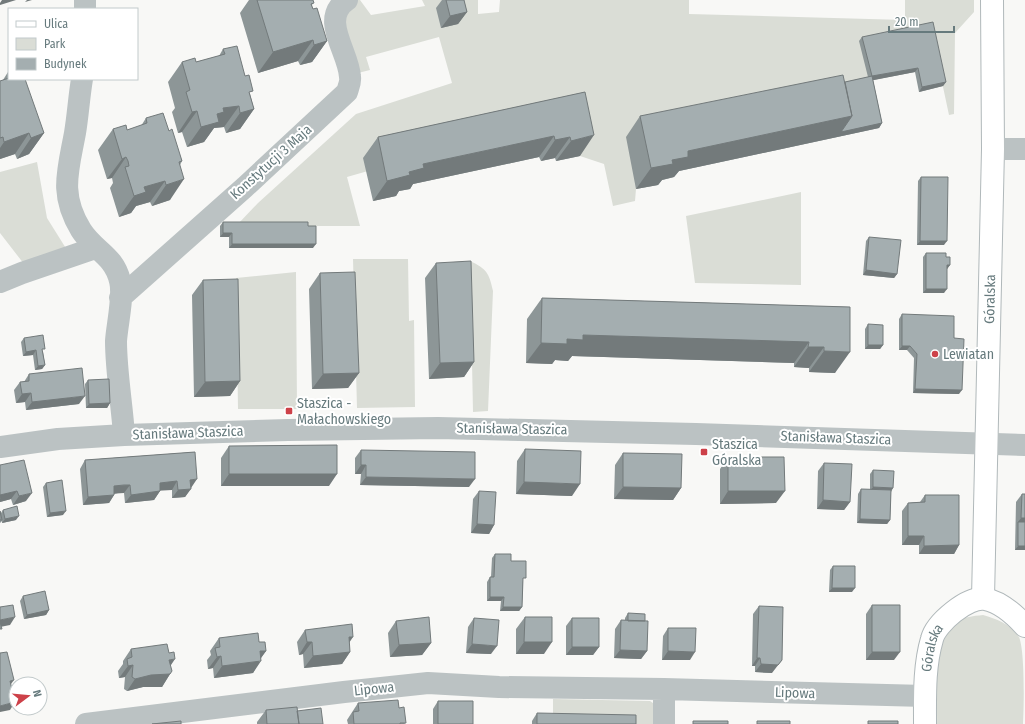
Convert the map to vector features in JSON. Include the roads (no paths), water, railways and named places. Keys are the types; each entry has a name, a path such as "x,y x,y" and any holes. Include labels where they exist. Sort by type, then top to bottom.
{"street":[{"name":"Konstytucji 3 Maja","path":"120,298 245,188 348,92 350,78 334,22 336,11 347,0"},
{"name":"Góralska","path":"925,724 925,696 929,652 932,638 938,625 950,614 966,604 983,598 993,149 992,0"},
{"path":"82,80 75,133 66,179 67,194 78,224 95,248 107,256 116,267 121,283 116,342 124,435"},
{"path":"993,149 1025,149"},
{"path":"0,282 95,248"},
{"name":"Stanisława Staszica","path":"0,447 58,440 124,435 288,430 502,429 1025,445"},
{"path":"983,598 998,603 1025,626"},
{"name":"Lipowa","path":"86,724 344,692 428,684 499,687 664,689 925,696"},
{"path":"664,689 664,724"}],"place":[{"name":"Lewiatan","path":"935,354"},
{"name":"Staszica - Małachowskiego","path":"289,411"},
{"name":"Staszica Góralska","path":"704,452"}]}
